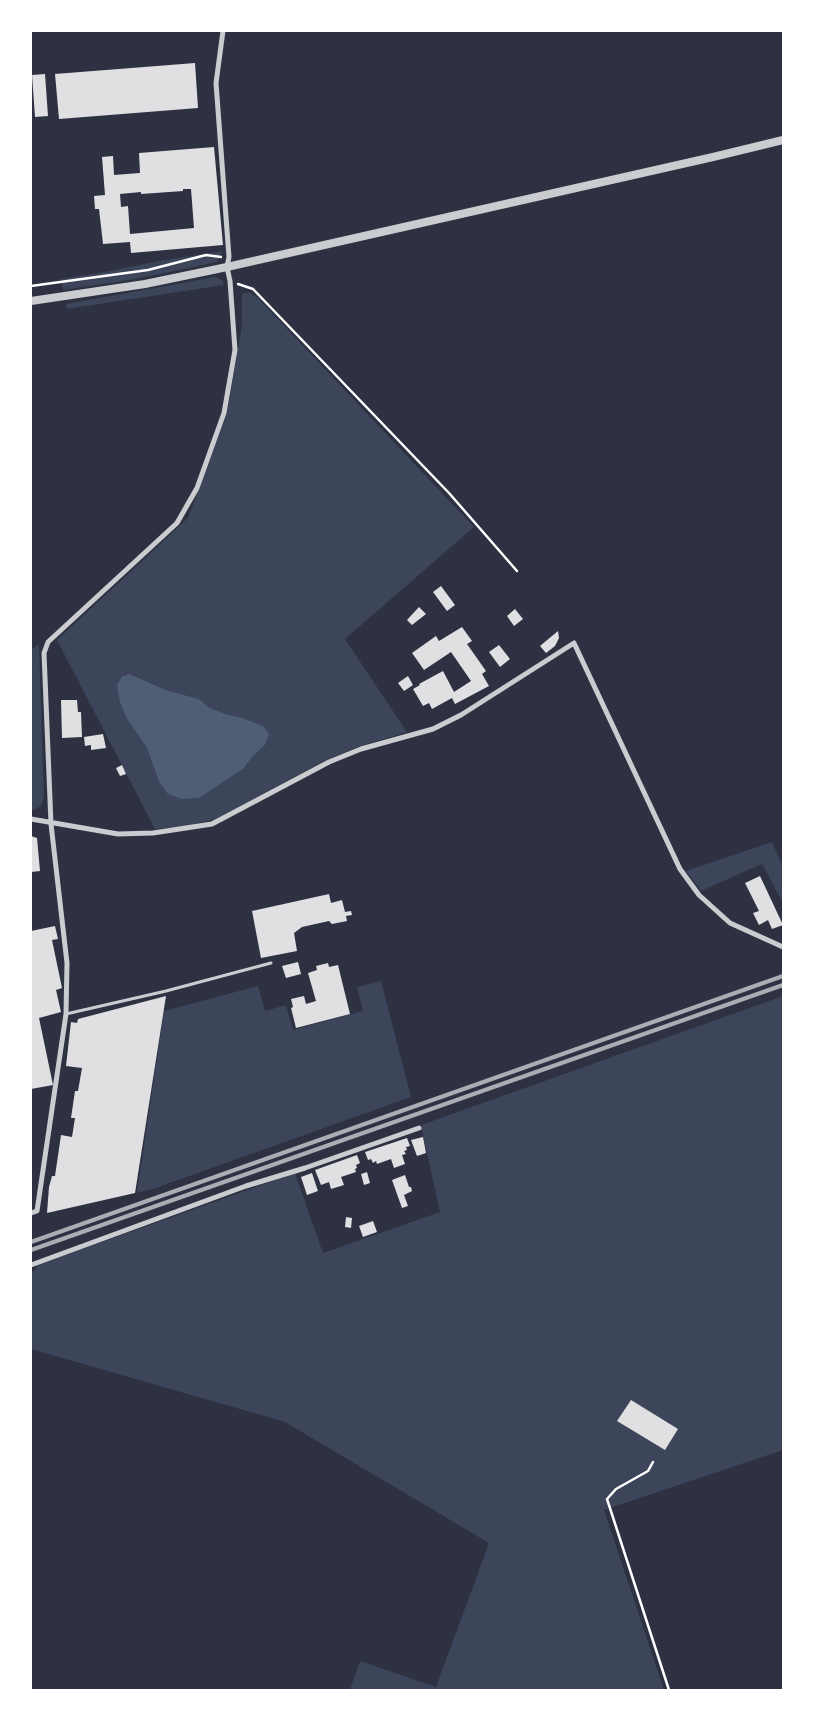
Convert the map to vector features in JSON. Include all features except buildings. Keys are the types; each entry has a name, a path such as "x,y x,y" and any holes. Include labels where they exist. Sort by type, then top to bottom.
{"street":[{"path":"31,1213 37,1211 66,1014 67,963 51,824 44,653 48,642 177,523 197,488 224,413 235,350 230,281 227,267 229,257 216,83 223,31"},
{"path":"31,301 145,284 227,267 783,140"},
{"path":"31,819 51,824 118,834 153,834 212,824 330,762 361,749 433,729 461,716 574,643 680,869 699,895 730,923 783,947"},
{"path":"31,1265 246,1186 305,1168 419,1128"}],"lane":[{"path":"66,1014 166,991 271,963"}],"path":[{"path":"31,286 148,270 206,256 229,257"},
{"path":"230,281 253,289 449,493 517,570"},
{"path":"653,1462 648,1471 616,1489 606,1499 669,1690"}],"shaded area":[{"path":"223,251 217,262 136,279 63,290 61,279"},
{"path":"215,277 222,280 224,285 67,309 66,304"},
{"path":"249,292 259,299 474,527 345,639 407,732 360,746 326,760 216,819 186,826 155,829 57,640 188,518 227,413 242,325 242,294","holes":["131,674 166,690 199,699 210,708 242,718 265,745 252,757 244,768 159,782 147,748 127,719 117,685 122,676"]},
{"path":"39,644 44,798 41,806 31,811 31,650"},
{"path":"130,674 166,690 199,699 210,708 263,726 269,734 265,745 252,757 244,768 199,798 182,799 168,794 159,782 147,748 127,719 120,702 117,685 122,676"},
{"path":"772,842 783,867 783,903 762,864 701,891 686,871"},
{"path":"381,981 411,1097 153,1189 137,1193 164,1011 258,986 265,1011 286,1005 293,1030 363,1011 357,987"},
{"path":"783,996 783,1450 604,1510 664,1690 350,1690 360,1661 436,1687 489,1543 285,1422 31,1349 31,1275 38,1265 295,1173 323,1253 440,1212 421,1125"}],"railway":[{"path":"31,1242 783,976"},
{"path":"31,1250 783,985"}]}
